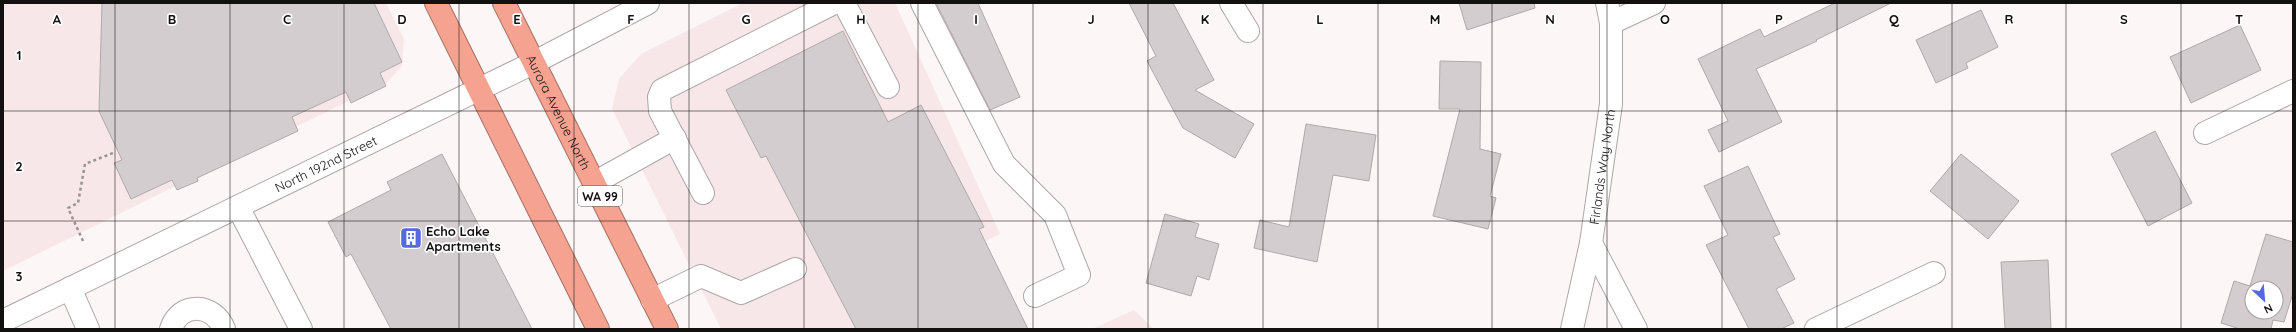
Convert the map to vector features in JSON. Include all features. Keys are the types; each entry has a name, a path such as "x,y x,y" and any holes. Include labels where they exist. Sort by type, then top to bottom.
{"highway":[{"path":"436,3 598,329"},
{"name":"Aurora Avenue North","path":"504,3 667,329"}],"street":[{"name":"North 192nd Street","path":"3,321 533,63 648,3"},
{"path":"703,193 660,110 659,97 662,90 834,3"},
{"path":"844,3 888,87"},
{"path":"922,3 1004,164 1055,214 1079,275 1035,296"},
{"path":"1231,3 1248,31"},
{"path":"1609,13 1654,3"},
{"name":"Firlands Way North","path":"1572,329 1591,243 1610,104 1609,13"},
{"path":"2205,133 2293,91"},
{"path":"594,182 675,138"},
{"path":"238,207 301,329"},
{"path":"1591,243 1636,329"},
{"path":"652,300 701,276 741,293 795,269"},
{"path":"1816,329 1934,273"},
{"path":"70,288 88,329"},
{"path":"171,329 178,315 196,308 214,313 220,320 224,329"}],"path":[{"path":"83,241 68,208 78,203 85,164 113,153"}],"shaded area":[{"path":"3,3 386,3 404,39 402,66 387,82 3,271"},
{"path":"743,3 895,3 1000,234 904,282 928,329 721,329 612,109 619,79 641,54"},
{"path":"1134,310 1154,329 1092,329"}],"building":[{"path":"102,3 374,3 402,62 380,73 386,86 351,103 346,92 292,117 298,131 197,178 198,181 177,190 172,180 131,199 114,163 122,160 99,111"},
{"path":"936,3 978,3 1020,97 990,110"},
{"path":"1129,3 1173,3 1214,80 1195,90 1254,124 1235,158 1183,128 1147,61 1156,56"},
{"path":"1459,3 1534,3 1535,8 1467,30"},
{"path":"1835,3 1891,3 1816,40 1817,41 1756,69 1782,122 1719,152 1708,130 1728,121 1698,59 1760,29 1764,37"},
{"path":"1981,10 1998,47 1966,63 1968,68 1936,83 1916,40"},
{"path":"2240,25 2261,70 2191,103 2170,57"},
{"path":"843,31 888,122 921,105 984,227 979,229 1028,329 856,329 766,156 761,158 726,90"},
{"path":"1440,61 1481,62 1480,149 1501,154 1490,196 1496,198 1488,229 1433,216 1460,109 1439,109"},
{"path":"1306,124 1376,135 1369,181 1333,175 1317,262 1254,248 1260,220 1289,227"},
{"path":"2155,131 2192,203 2148,226 2111,154"},
{"name":"Echo Lake Apartments","path":"442,154 532,329 391,329 351,254 346,257 328,222 391,190 387,182"},
{"path":"1961,154 2019,201 1988,239 1930,191"},
{"path":"1748,166 1780,234 1773,237 1795,279 1776,289 1794,323 1781,329 1749,329 1706,245 1728,235 1704,186"},
{"path":"1165,214 1199,224 1195,237 1219,244 1209,280 1197,276 1191,296 1146,283"},
{"path":"2266,234 2293,242 2293,293 2284,322 2273,320 2284,320 2284,280 2252,280"},
{"path":"2048,260 2051,329 2005,329 2001,262"},
{"path":"2234,281 2244,284 2244,320 2273,320 2271,329 2240,329 2221,323"}],"place":[{"name":"Echo Lake Apartments","path":"411,238"}]}
